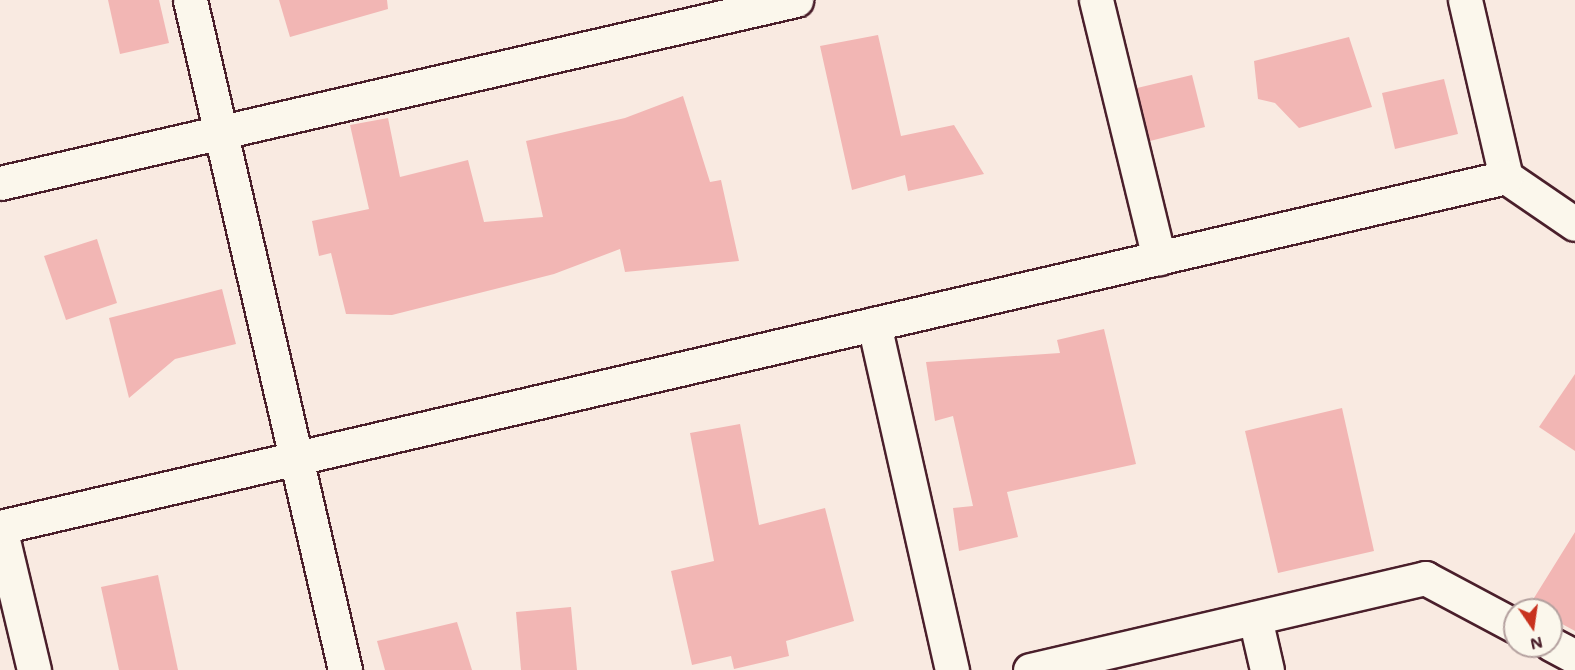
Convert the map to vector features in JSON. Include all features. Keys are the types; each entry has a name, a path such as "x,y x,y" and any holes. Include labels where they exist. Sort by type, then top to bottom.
{"street":[{"path":"190,0 345,670"},
{"path":"0,183 796,0"},
{"path":"1096,0 1159,258"},
{"path":"1465,0 1506,177 1575,224"},
{"path":"34,670 0,527 1506,177"},
{"path":"874,324 952,670"},
{"path":"1030,670 1425,578 1503,620"},
{"path":"1255,618 1267,670"}],"building":[{"path":"108,0 159,0 169,43 120,54"},
{"path":"279,0 387,0 388,9 290,37"},
{"path":"878,35 901,136 954,125 984,174 908,191 905,175 852,190 820,46"},
{"path":"1349,37 1372,107 1299,128 1275,103 1258,99 1254,61"},
{"path":"1192,75 1205,127 1150,141 1137,88"},
{"path":"1444,79 1458,134 1395,149 1382,93"},
{"path":"683,96 710,182 721,180 739,261 625,272 620,249 554,274 392,315 346,314 331,253 319,256 312,221 369,209 350,125 388,118 400,177 468,160 484,222 543,217 526,141 625,118"},
{"path":"97,239 117,303 66,320 44,256"},
{"path":"222,289 236,344 175,359 129,398 109,318"},
{"path":"1104,329 1136,464 1007,492 1018,537 959,551 953,508 973,506 953,416 935,421 926,362 1060,353 1057,340"},
{"path":"1575,374 1575,451 1539,427"},
{"path":"1342,408 1374,551 1278,573 1245,431"},
{"path":"740,424 759,525 825,508 854,621 786,641 789,656 734,669 731,656 692,665 671,571 714,561 690,433"},
{"path":"1575,532 1575,631 1563,624 1563,598 1534,598"},
{"path":"158,575 178,670 119,670 101,587"},
{"path":"571,607 577,670 521,670 516,612"},
{"path":"457,622 472,670 385,670 377,641"}]}
